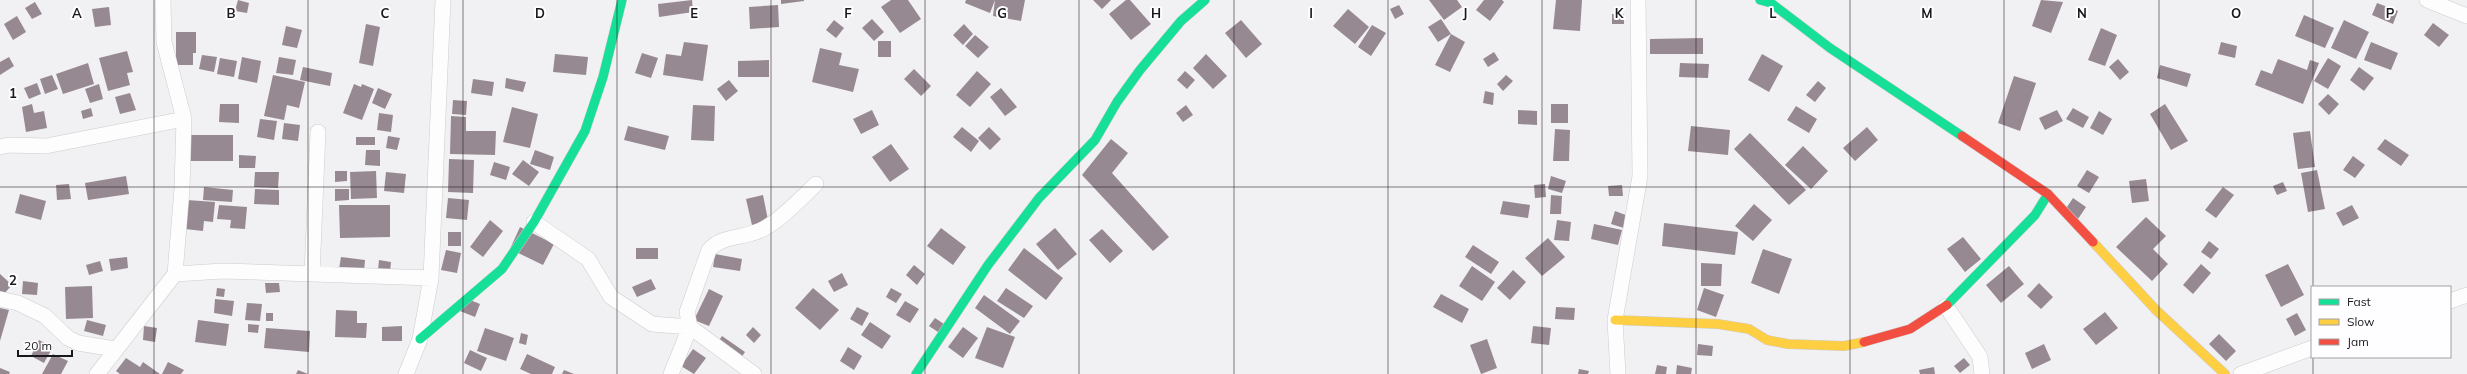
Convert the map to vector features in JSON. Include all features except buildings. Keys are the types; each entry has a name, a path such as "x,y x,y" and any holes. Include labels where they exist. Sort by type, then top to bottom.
{"street":[{"path":"163,0 164,42 184,119 182,189 175,274"},
{"path":"406,374 420,339 431,278 443,0"},
{"path":"420,339 502,269 534,222 584,131 604,77 622,0"},
{"path":"916,374 988,265 1039,198 1095,140 1117,102 1140,70 1181,21 1206,0"},
{"path":"1618,374 1615,320 1640,176 1638,0"},
{"path":"1760,0 1771,3 1830,48 2048,194 2156,310 2225,374"},
{"path":"2427,0 2467,16"},
{"path":"0,147 9,145 46,146 184,119"},
{"path":"312,274 318,132"},
{"path":"671,374 690,327 687,312 709,250 716,241 748,235 764,229 816,184"},
{"path":"1615,320 1718,324 1749,329 1767,340 1788,344 1844,346 1910,329 1946,306 2035,215 2048,194"},
{"path":"534,222 588,259 611,297 652,324 690,327 754,374"},
{"path":"97,374 115,349 143,317 164,284 175,274 196,271 431,278"},
{"path":"2451,301 2467,296"},
{"path":"0,299 18,303 45,316 68,338 78,343 115,349"},
{"path":"1946,306 1980,357 1982,374"},
{"path":"2241,374 2311,348"}],"traffic: fast":[{"path":"420,339 502,269 534,222 585,131 603,77 622,0"},
{"path":"916,374 988,265 1039,198 1095,140 1117,102 1140,70 1181,21 1205,0"},
{"path":"1760,0 1771,3 1830,48 1962,136"},
{"path":"1947,305 2035,215 2048,194"}],"traffic: slow":[{"path":"2093,242 2156,310 2225,374"},
{"path":"1615,320 1718,324 1749,329 1767,340 1788,344 1844,346 1864,342"}],"traffic: jam":[{"path":"1962,136 2048,194 2093,242"},
{"path":"1864,342 1910,329 1947,305"}]}
